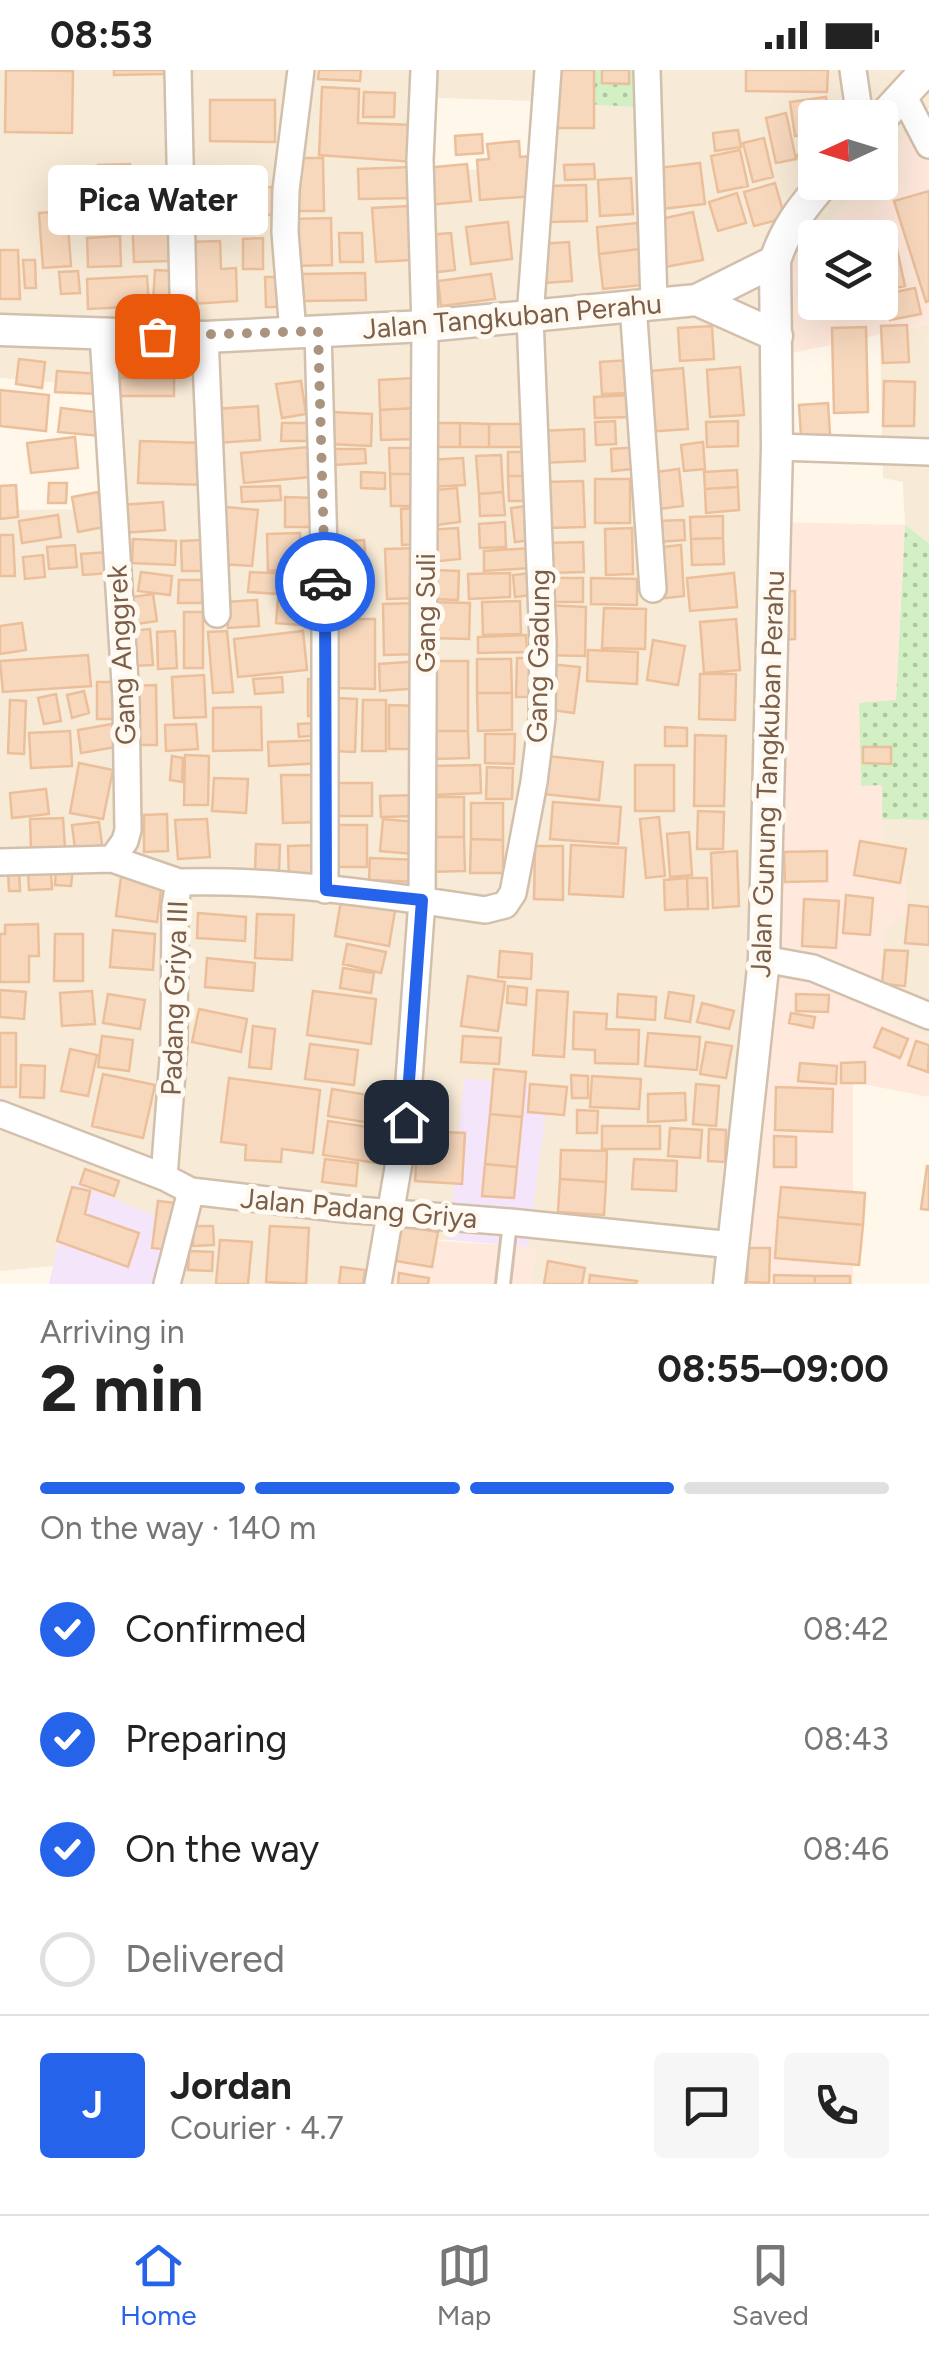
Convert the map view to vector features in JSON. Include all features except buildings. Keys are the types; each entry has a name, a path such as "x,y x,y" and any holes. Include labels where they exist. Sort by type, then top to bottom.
{"street":[{"path":"178,70 194,337 217,614"},
{"path":"302,70 286,204 306,332 326,588 326,890"},
{"name":"Gang Suli","path":"378,1284 406,1122 422,900 425,326 420,160 424,70"},
{"path":"530,316 548,70"},
{"path":"647,70 643,304 653,589"},
{"path":"853,70 857,100"},
{"path":"898,100 926,70"},
{"path":"903,94 929,145"},
{"path":"697,300 775,262 782,238 809,200"},
{"name":"Jalan Gunung Tangkuban Perahu","path":"728,1284 764,959 777,447 775,262"},
{"name":"Jalan Tangkuban Perahu","path":"0,330 194,337 425,326 697,300 777,336"},
{"name":"Gang Gadung","path":"422,900 497,909 505,905 513,892 519,872 542,718 543,642 530,316"},
{"name":"Gang Anggrek","path":"103,335 126,699 128,830 112,859"},
{"path":"777,447 929,452"},
{"path":"0,862 112,859 179,882"},
{"name":"Padang Griya III","path":"164,1177 174,1046 175,906 179,882 422,900"},
{"path":"764,959 813,968 929,1016"},
{"name":"Jalan Padang Griya","path":"0,1114 191,1191 732,1245"},
{"path":"168,1284 191,1191"}],"lane":[{"path":"502,1284 510,1222"}],"shaded area":[{"path":"0,70 534,70 534,101 640,70 929,70 929,108 898,144 898,100 798,100 798,200 849,200 832,220 798,220 798,276 769,358 769,792 728,1284 531,1284 536,1248 528,1247 465,1079 449,1240 376,1237 368,1284 173,1284 71,1183 53,1266 0,1271 0,510 106,509 98,386 0,378","holes":["412,97 534,101 531,169 409,170"]},
{"path":"914,125 929,162 929,324 769,358 748,336 798,264 798,320 898,320 898,220 832,220 849,200 898,200 898,144"},
{"path":"929,324 929,543 905,525 903,482 883,478 880,336"},
{"path":"775,522 905,525 896,700 861,786 882,784 884,879 906,875 907,913 884,932 875,1016 929,1040 929,1097 853,1082 853,1284 728,1284 763,991"},
{"path":"882,819 929,820 929,1040 875,1017 884,932"},
{"path":"464,1078 549,1088 528,1247 449,1240"},
{"path":"72,1182 185,1228 173,1284 49,1284"},
{"path":"375,1237 536,1247 531,1284 368,1284"}],"green space":[{"path":"534,70 640,70 637,107 534,101"},
{"path":"905,525 929,543 929,820 882,819 882,785 861,786 859,703 896,700"}],"way so far":[{"path":"157,336 318,331 325,582"}],"place":[{"name":"Pica Water","path":"157,336"}],"route":[{"path":"325,582 326,890 422,900 406,1122"}]}
